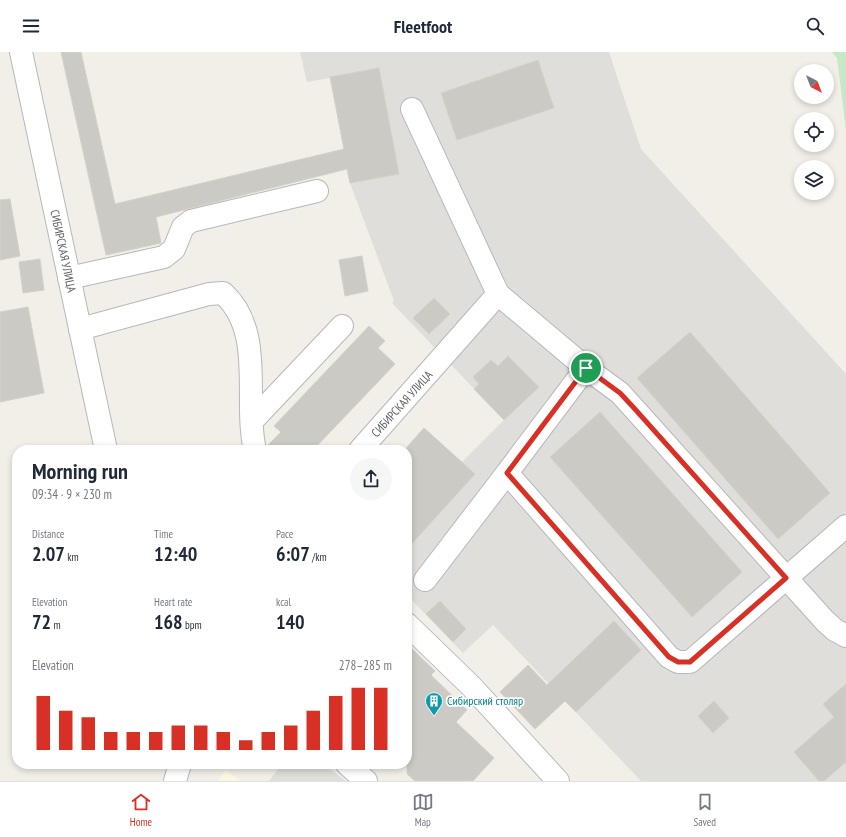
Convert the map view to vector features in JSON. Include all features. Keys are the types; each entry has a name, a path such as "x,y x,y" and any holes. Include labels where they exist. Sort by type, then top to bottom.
{"street":[{"name":"СИБИРСКАЯ УЛИЦА","path":"21,52 105,445"},
{"path":"412,109 498,294 586,368 620,393 825,621 835,630 846,636"},
{"path":"69,278 164,257 174,249 183,227 191,221 317,191"},
{"path":"80,329 209,294 223,293 233,303 246,332 249,349 255,445"},
{"name":"СИБИРСКАЯ УЛИЦА","path":"365,445 444,357 498,294"},
{"path":"253,420 342,326"},
{"path":"425,580 586,368"},
{"path":"507,473 669,657 678,662 690,662 846,526"},
{"path":"412,629 471,686 558,781"},
{"path":"353,769 366,781"}],"shaded area":[{"path":"300,52 609,52 641,149 846,374 846,781 641,781 493,625 463,653 412,600 412,445 409,445 424,428 462,462 504,420 392,303 394,301 350,183 330,78 307,82"},
{"path":"278,769 330,769 346,781 269,781"},
{"path":"226,770 233,776 241,781 218,781"}],"green space":[{"path":"832,52 846,52 846,130 837,58"}],"building":[{"path":"61,52 81,52 115,204 344,149 330,77 379,68 399,174 350,183 347,169 156,217 161,243 106,255"},
{"path":"538,60 554,108 457,140 441,93"},
{"path":"10,199 20,256 0,260 0,200"},
{"path":"362,256 368,291 345,296 339,260"},
{"path":"40,259 44,290 23,293 19,262"},
{"path":"434,298 450,314 429,334 413,318"},
{"path":"28,307 44,393 0,402 0,312"},
{"path":"369,326 385,341 378,348 395,364 318,445 268,445 281,432 274,426"},
{"path":"690,332 830,493 778,539 637,378"},
{"path":"508,356 539,387 504,420 474,389 479,384 473,377 491,360 498,366"},
{"path":"600,412 742,572 692,617 550,457"},
{"path":"424,428 475,474 412,543 412,445 409,445"},
{"path":"440,601 466,629 453,642 426,614"},
{"path":"614,621 641,650 576,712 565,701 535,729 500,692 528,665 547,685"},
{"name":"Сибирский столяр","path":"412,649 435,671 431,675 467,710 456,722 494,758 473,781 415,781 407,774 407,769 412,769"},
{"path":"846,684 846,762 824,781 819,781 794,752 834,717 823,704"},
{"path":"714,701 729,718 713,733 698,716"}],"place":[{"name":"Сибирский столяр","path":"434,716"}],"route":[{"path":"586,368 620,393 786,578 690,662 678,662 669,657 507,473 586,368"}]}
